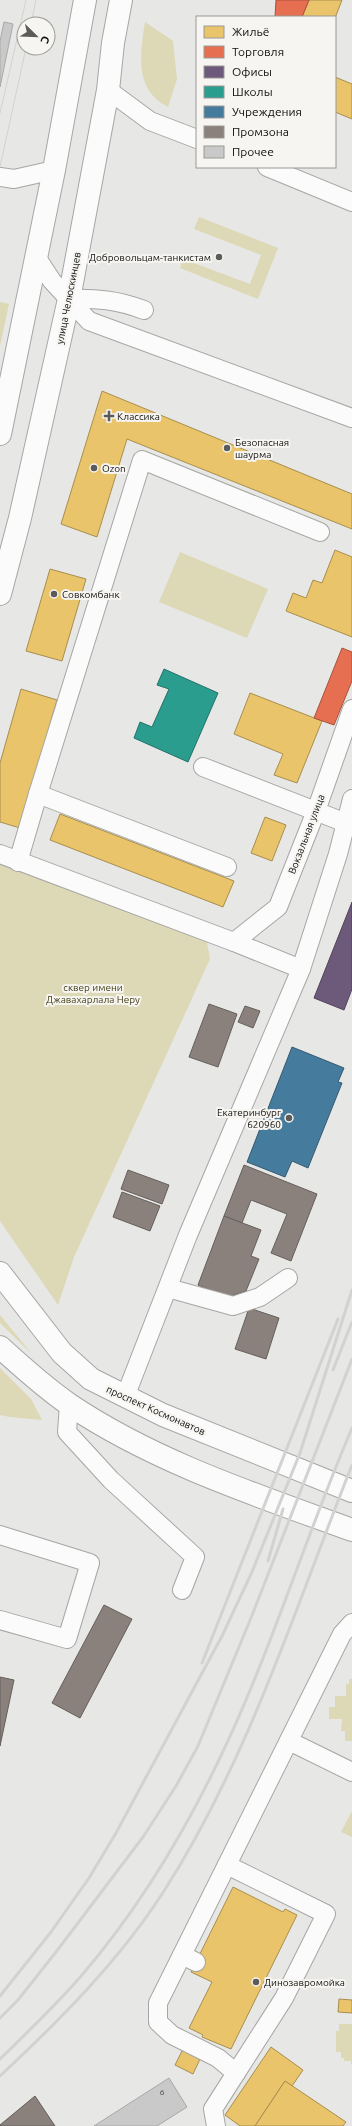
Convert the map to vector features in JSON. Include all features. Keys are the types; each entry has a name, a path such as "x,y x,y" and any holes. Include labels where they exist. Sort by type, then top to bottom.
{"main road":[{"path":"0,434 54,170 85,0"},
{"name":"улица Челюскинцев","path":"0,594 20,518 69,299 108,90 113,43 121,0"},
{"name":"проспект Космонавтов","path":"0,1273 45,1333 71,1363 91,1379 170,1418 352,1491"},
{"path":"0,1347 69,1404 109,1428 184,1466 352,1530"}],"street":[{"path":"108,90 150,121 196,139"},
{"path":"269,168 352,202"},
{"path":"0,177 14,179 54,170"},
{"path":"36,255 52,281 89,321 352,418"},
{"path":"69,299 98,298 124,303 144,310"},
{"path":"18,862 142,460 320,532"},
{"name":"Вокзальная улица","path":"234,942 278,907 316,811 352,709"},
{"path":"203,767 316,811 349,831"},
{"path":"38,794 226,867"},
{"path":"125,1397 188,1235 301,969 338,854 349,831 352,799"},
{"path":"0,854 234,942 301,969"},
{"path":"168,1288 233,1306 260,1297 288,1278"},
{"path":"69,1404 67,1432 111,1480 196,1557 182,1590"},
{"path":"0,1535 90,1563 68,1638 0,1620"},
{"path":"236,2073 218,2058 172,2035 158,2022 158,2003 193,1951 227,1865 342,1634 352,1623"},
{"path":"289,1740 352,1772"},
{"path":"216,2126 213,2110 284,1998 326,1914 227,1865"}],"green space":[{"path":"145,22 173,41 177,79 168,107 157,100 149,91 144,81 141,58"},
{"path":"199,217 278,248 258,299 180,268 183,259 250,284 261,255 194,229"},
{"path":"0,302 9,304 0,346"},
{"path":"180,552 268,589 247,638 159,602"},
{"name":"сквер имени Джавахарлала Неру","path":"0,858 206,937 210,959 74,1257 58,1305 0,1221"},
{"path":"0,1315 32,1354 0,1323"},
{"path":"0,1368 31,1399 42,1420 0,1415"},
{"path":"349,1679 352,1679 352,1741 345,1741 345,1731 341,1731 342,1719 329,1719 329,1707 335,1707 335,1696 346,1696 346,1684 349,1684"},
{"path":"352,1811 352,1837 341,1832"},
{"path":"339,2024 352,2024 351,2064 351,2061 344,2061 344,2058 341,2058 341,2052 336,2052 336,2031 339,2031"}],"building: Жильё":[{"path":"309,0 342,0 336,16 302,16"},
{"path":"336,77 352,84 352,119 336,112"},
{"path":"102,391 352,494 352,529 127,439 97,537 61,524"},
{"path":"335,550 352,557 352,637 286,611 293,593 306,598 313,580 322,583"},
{"path":"50,569 86,579 62,661 26,651"},
{"path":"21,689 57,700 20,828 0,822 0,763"},
{"path":"250,693 322,721 297,783 274,775 283,754 234,734"},
{"path":"60,814 234,881 223,907 50,840"},
{"path":"265,817 286,825 272,861 251,853"},
{"path":"233,1887 283,1912 285,1909 297,1915 231,2049 202,2037 203,2035 189,2028 212,1982 191,1972"},
{"path":"339,1999 352,2000 352,2013 338,2012"},
{"path":"271,2047 303,2070 292,2086 285,2081 255,2126 240,2126 225,2115"},
{"path":"183,2049 201,2057 193,2074 175,2065"},
{"path":"285,2081 346,2122 343,2126 255,2126"}],"building: Торговля":[{"path":"276,0 309,0 302,16 275,16"},
{"path":"342,648 352,652 352,681 334,725 314,718"}],"building: Офисы":[{"path":"352,902 352,989 344,1010 314,998"}],"building: Школы":[{"path":"164,669 218,693 188,762 134,738 140,722 152,727 169,689 157,685"}],"building: Учреждения":[{"path":"292,1047 344,1068 338,1082 342,1083 308,1168 292,1161 285,1177 247,1162"}],"building: Промзона":[{"path":"209,1004 237,1014 218,1067 189,1057"},
{"path":"245,1006 260,1011 253,1028 238,1022"},
{"path":"244,1165 317,1194 291,1261 271,1253 287,1214 251,1200 242,1223 224,1216"},
{"path":"128,1170 169,1185 162,1204 121,1189"},
{"path":"122,1192 160,1206 150,1231 113,1217"},
{"path":"224,1216 261,1230 251,1256 259,1259 246,1291 227,1297 198,1285"},
{"path":"249,1308 279,1318 266,1359 235,1349"},
{"path":"104,1605 132,1619 80,1718 52,1703"},
{"path":"0,1677 14,1680 0,1746"},
{"path":"35,2096 55,2126 0,2126 0,2125"}],"building: Прочее":[{"path":"4,22 13,24 0,87 0,41"},
{"path":"169,2078 187,2107 157,2126 94,2126"}],"tram line":[{"path":"0,113 26,0"},
{"path":"33,16 36,0"},
{"path":"0,167 24,56"}],"railway":[{"path":"0,1996 51,1932 89,1878 116,1833 222,1636 252,1572 300,1453 352,1290"},
{"path":"202,1663 338,1319"},
{"path":"333,1370 352,1322"},
{"path":"0,2018 18,2000 56,1952 143,1837 176,1786 198,1746 253,1613 352,1359"},
{"path":"0,2059 63,1997 104,1949 162,1865 196,1806 226,1745 260,1667 320,1507 352,1428"},
{"path":"0,2076 88,1989 128,1942 164,1891 194,1841 221,1789 268,1683 352,1465"},
{"path":"268,1561 283,1509"}],"place":[{"name":"Добровольцам-танкистам","path":"219,257"},
{"name":"Классика","path":"109,416"},
{"name":"Безопасная шаурма","path":"227,448"},
{"name":"Ozon","path":"94,468"},
{"name":"Совкомбанк","path":"54,594"},
{"name":"Екатеринбург 620960","path":"289,1118"},
{"name":"Динозавромойка","path":"256,1982"}]}
